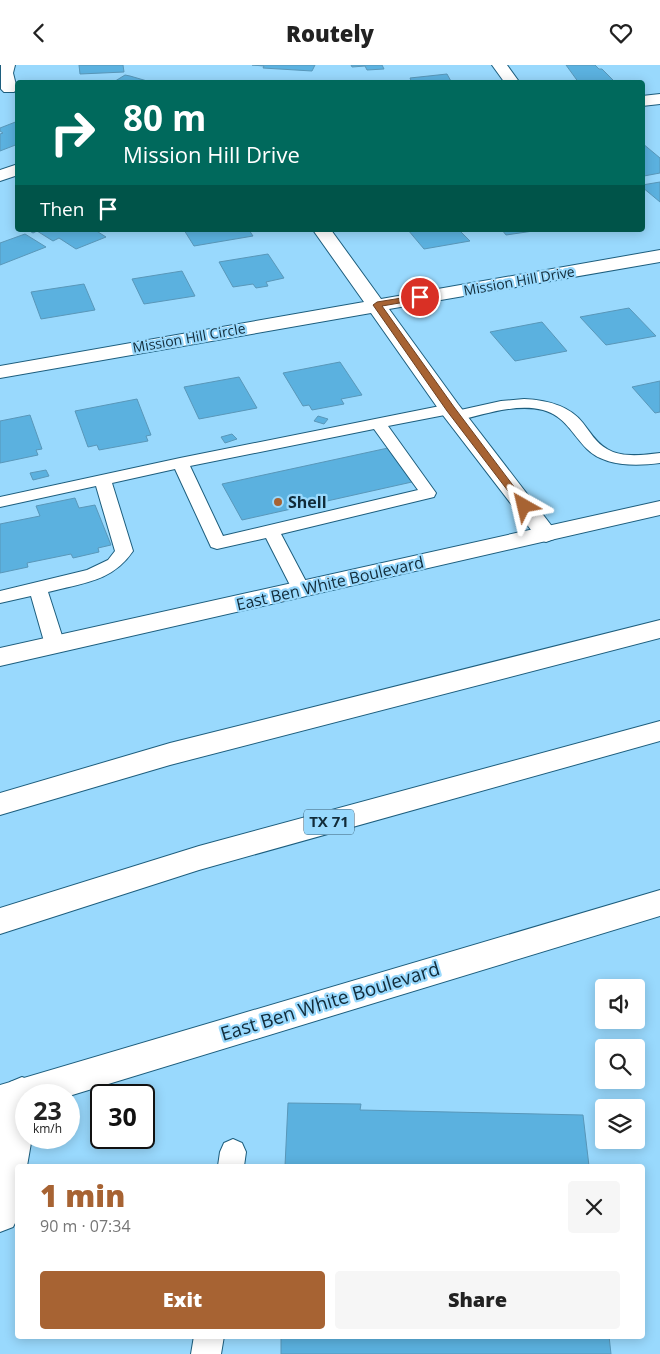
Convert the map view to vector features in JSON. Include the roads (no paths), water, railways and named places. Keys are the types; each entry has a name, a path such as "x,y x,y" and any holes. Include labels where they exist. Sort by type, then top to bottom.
{"main road":[{"path":"8,65 6,73 9,89"},
{"path":"499,65 511,80"},
{"path":"645,101 660,99"},
{"path":"0,176 15,170"},
{"path":"323,232 453,413 546,534"},
{"name":"Mission Hill Drive","path":"377,305 660,256"},
{"name":"Mission Hill Circle","path":"0,372 377,305"},
{"name":"East Ben White Boulevard","path":"0,657 660,508"},
{"path":"0,804 170,754 660,629"},
{"name":"TX 71","path":"0,921 199,858 660,731"},
{"name":"East Ben White Boulevard","path":"11,1097 660,903"},
{"path":"0,1214 11,1097"}],"lane":[{"path":"0,502 378,423 522,404 544,406 573,419 596,448 610,455 633,460 660,458"},
{"path":"180,463 217,543 428,493 378,423"},
{"path":"0,597 93,575 114,564 124,551 102,481"},
{"path":"271,531 301,589"},
{"path":"38,588 55,645"},
{"path":"206,1354 208,1339"}],"place":[{"name":"Shell","path":"278,502"}]}
